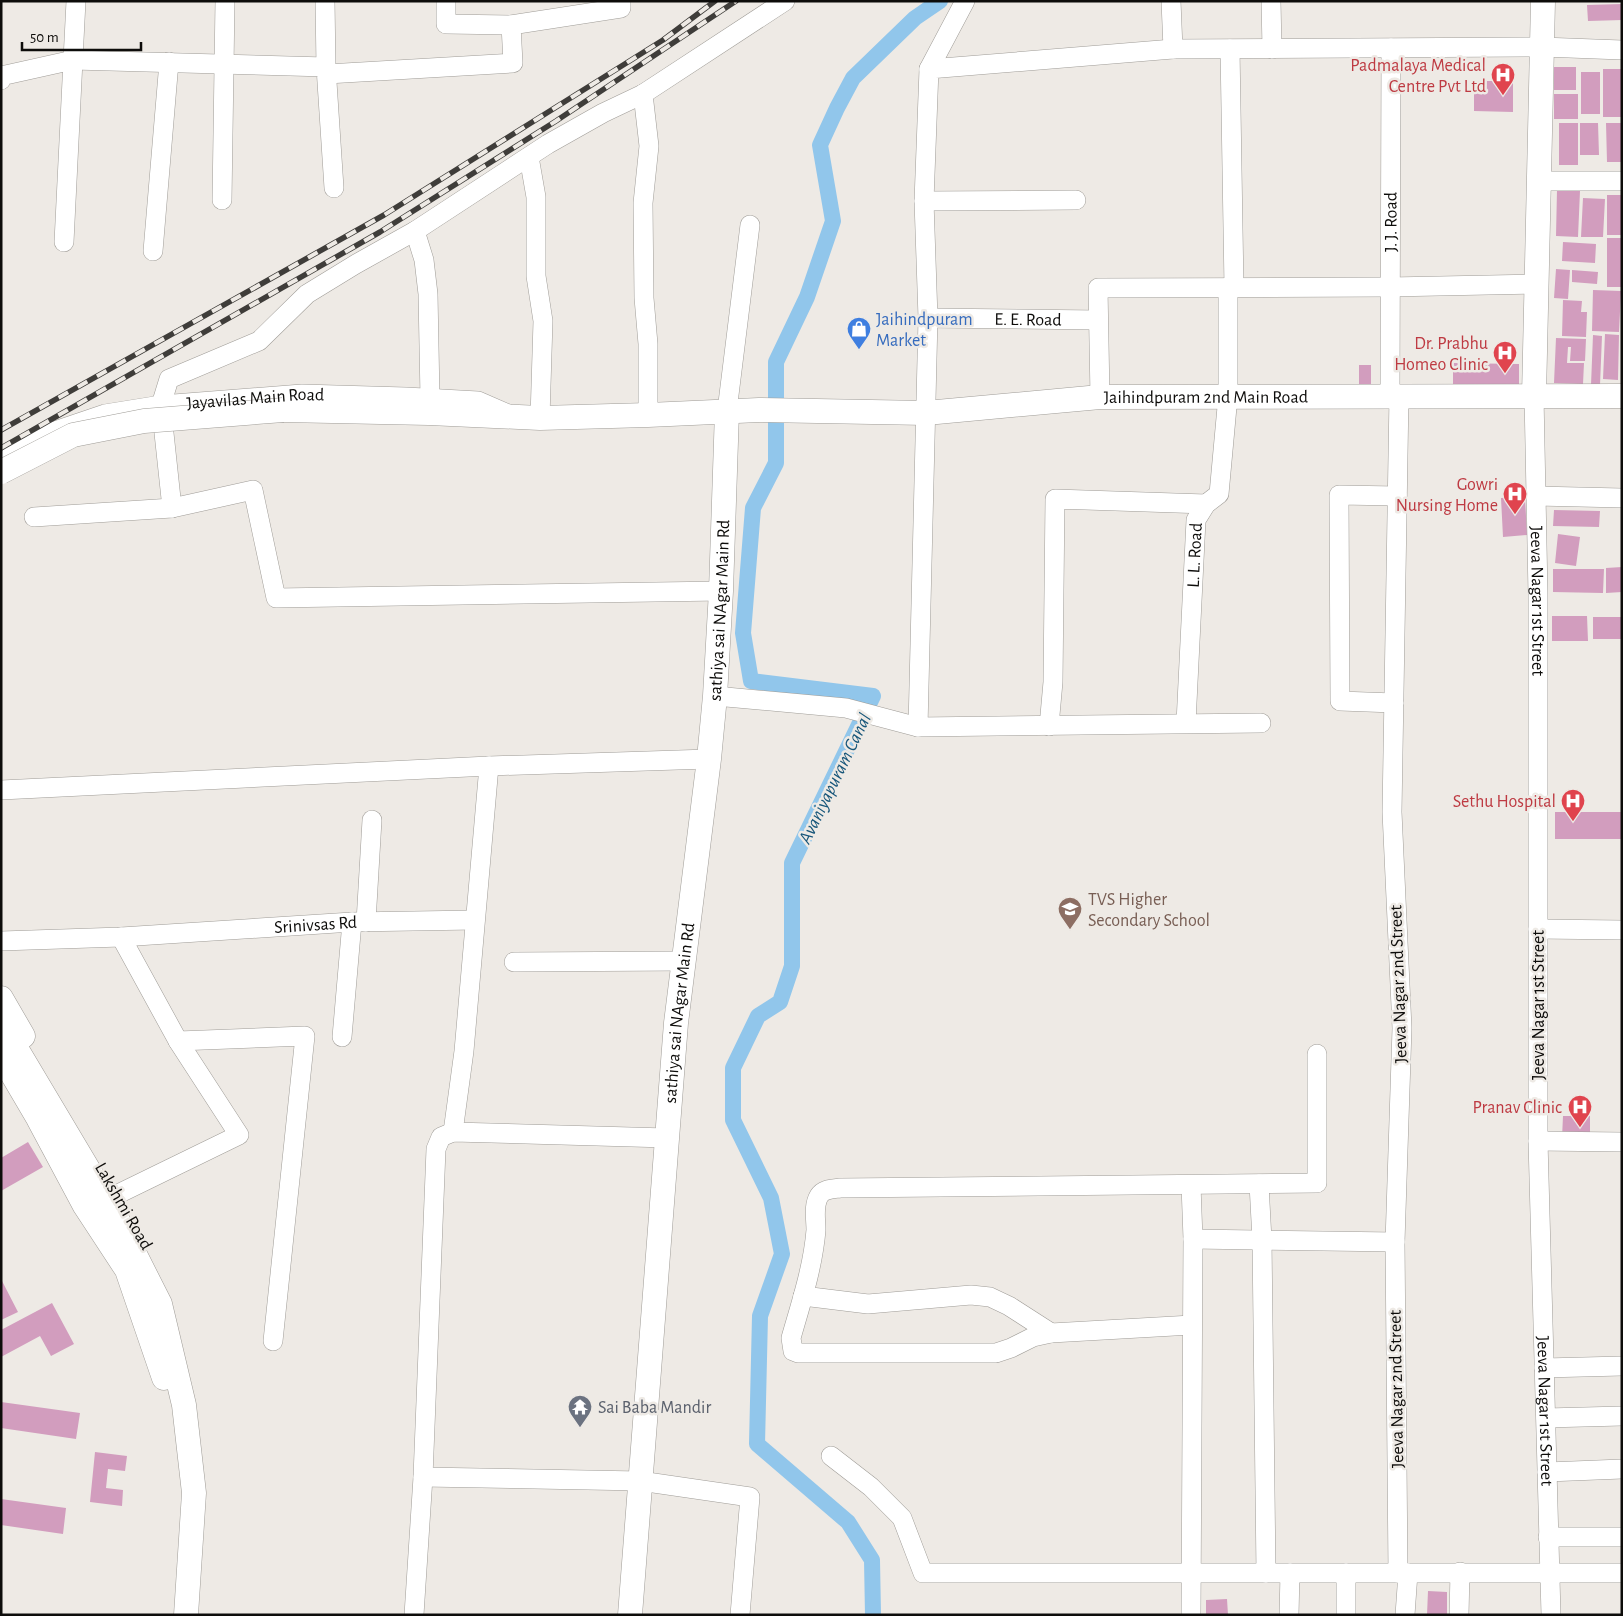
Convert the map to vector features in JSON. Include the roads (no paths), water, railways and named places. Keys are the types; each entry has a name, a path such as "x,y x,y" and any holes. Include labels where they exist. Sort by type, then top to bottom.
{"street":[{"path":"64,242 76,1"},
{"path":"222,200 225,1"},
{"path":"325,1 334,188"},
{"path":"446,1 446,24 511,26 621,8 621,1"},
{"path":"172,508 161,406 169,379 259,341 307,294 415,231 529,157 603,113 643,94 785,1"},
{"path":"918,727 928,318 924,201 929,69 965,1"},
{"path":"1171,1 1173,49"},
{"path":"1271,1 1272,49"},
{"path":"1534,396 1543,1"},
{"path":"1,80 1,76 73,60 224,64 327,70 513,63 511,26"},
{"path":"929,69 1173,49 1542,47 1622,50"},
{"name":"J. J. Road","path":"1391,48 1390,287 1395,396"},
{"name":"L. L. Road","path":"1186,723 1196,520 1206,504 1218,494 1228,396 1231,287 1230,49"},
{"path":"152,251 169,62"},
{"path":"643,94 649,146 643,203 644,298 648,344 648,415"},
{"path":"529,157 536,197 536,276 543,321 540,418"},
{"path":"1539,181 1622,181"},
{"path":"924,201 1076,200"},
{"path":"727,411 750,225"},
{"path":"415,231 424,260 428,294 430,398"},
{"path":"1100,397 1098,288 1390,287 1537,284"},
{"name":"E. E. Road","path":"928,318 1098,320"},
{"name":"Jayavilas Main Road","path":"1,459 52,432 105,414 161,406 302,394 478,401 516,417"},
{"name":"Jeeva Nagar 2nd Street","path":"1395,396 1397,496 1392,812 1402,1028 1395,1242 1405,1615"},
{"name":"Jeeva Nagar 1st Street","path":"1534,396 1538,594 1538,1141 1551,1615"},
{"name":"Jaihindpuram 2nd Main Road","path":"759,410 926,414 1100,397 1622,396"},
{"name":"Jayavilas Main Road","path":"1,472 73,435 144,421 283,410 429,413 540,418 759,410"},
{"name":"sathiya sai NAgar Main Rd","path":"630,1615 676,1023 709,759 715,696 721,592 727,411"},
{"path":"34,517 172,508 253,490 276,598 721,592"},
{"path":"1394,703 1340,701 1339,495 1397,496"},
{"path":"1536,496 1622,498"},
{"path":"1049,726 1053,682 1055,499 1206,504"},
{"path":"715,696 846,708 918,727 1261,723"},
{"path":"1,790 489,766 709,759"},
{"path":"453,1132 464,1051 489,766"},
{"path":"342,1037 372,820"},
{"name":"Srinivsas Rd","path":"1,941 121,937 359,922 475,920"},
{"path":"1538,929 1622,930"},
{"path":"1,1023 116,1202 239,1135 178,1041 121,937"},
{"path":"514,962 684,961"},
{"name":"Lakshmi Road","path":"1,998 116,1202 160,1304 184,1405 194,1494 186,1615"},
{"path":"178,1041 305,1036 273,1341"},
{"path":"1192,1325 1051,1333 1033,1337 996,1353 798,1353 792,1350 791,1338 808,1281 816,1231 816,1207 819,1195 827,1190 1317,1183 1317,1054"},
{"name":"Lakshmi Road","path":"1,1055 38,1118 85,1206 127,1270 159,1367 176,1412 187,1433"},
{"path":"414,1615 423,1476 436,1149 441,1137 453,1132 667,1138"},
{"path":"1538,1141 1622,1142"},
{"path":"1259,1184 1262,1240 1266,1573"},
{"path":"1190,1615 1193,1239 1191,1185"},
{"path":"1193,1239 1395,1242"},
{"path":"803,1296 868,1304 971,1294 990,1297 1009,1306 1051,1333"},
{"path":"1544,1368 1622,1366"},
{"path":"1546,1418 1622,1416"},
{"path":"831,1456 871,1487 902,1518 923,1573 1622,1573"},
{"path":"1547,1472 1622,1469"},
{"path":"423,1476 640,1481 750,1497 740,1615"},
{"path":"1548,1537 1622,1537"},
{"path":"1459,1615 1460,1572"},
{"path":"1288,1615 1290,1573"},
{"path":"1346,1573 1346,1615"}],"waterway":[{"name":"Avaniyapuram Canal","path":"873,1615 872,1560 848,1522 757,1444 760,1316 782,1254 771,1198 733,1120 733,1068 758,1016 780,1002 792,966 792,863 873,696 751,681 743,633 753,508 776,463 776,362 807,297 833,221 820,145 853,78 915,18 940,1"}],"railway":[{"path":"1,430 384,215 663,40 715,1"},
{"path":"1,448 380,232 556,121 736,1"}],"place":[{"name":"Padmalaya Medical Centre Pvt Ltd","path":"1503,96"},
{"name":"Jaihindpuram Market","path":"859,350"},
{"name":"Dr. Prabhu Homeo Clinic","path":"1505,374"},
{"name":"Gowri Nursing Home","path":"1515,515"},
{"name":"Sethu Hospital","path":"1573,822"},
{"name":"TVS Higher Secondary School","path":"1070,930"},
{"name":"Pranav Clinic","path":"1580,1128"},
{"name":"Sai Baba Mandir","path":"580,1428"}]}
